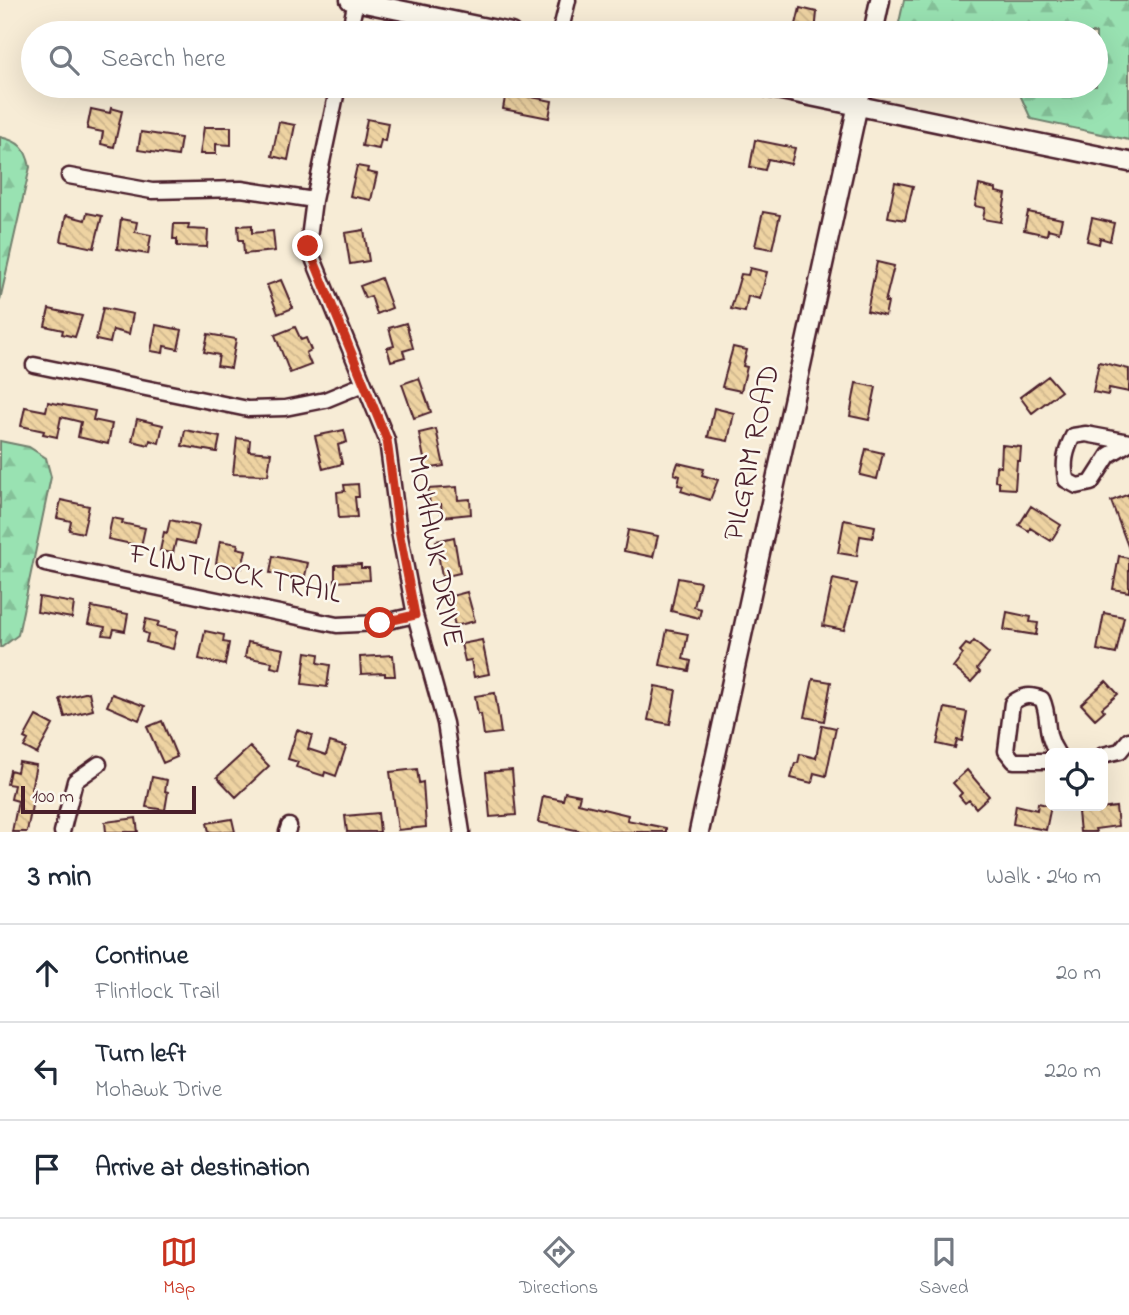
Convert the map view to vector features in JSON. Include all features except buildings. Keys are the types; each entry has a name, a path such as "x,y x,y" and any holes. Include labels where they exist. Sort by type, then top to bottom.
{"street":[{"path":"563,21 568,0"},
{"path":"876,21 880,0"},
{"path":"350,21 353,1 452,21"},
{"name":"MOHAWK DRIVE","path":"335,98 314,200 308,246 387,440 399,531 415,615 445,723 462,832"},
{"path":"822,98 1129,162"},
{"name":"PILGRIM ROAD","path":"699,832 859,98"},
{"path":"69,176 152,191 241,189 314,200"},
{"path":"34,365 248,409 285,408 325,400 364,384"},
{"path":"1086,434 1129,443 1109,456 1091,483 1077,486 1066,480 1063,464 1066,449 1073,436 1086,434"},
{"name":"FLINTLOCK TRAIL","path":"45,564 337,625 380,623 415,615"},
{"path":"1045,761 1014,761 1006,751 1013,703 1021,696 1032,695 1042,699 1046,709 1047,735 1054,748"},
{"path":"1108,754 1120,751 1129,740"},
{"path":"62,832 75,781 99,764"}],"green space":[{"path":"904,0 1129,0 1129,140 1031,119 1021,98 1108,98 1108,21 899,21"},
{"path":"0,137 21,146 30,167 0,300"},
{"path":"0,441 29,447 46,458 51,477 18,635 2,647 0,647"}],"route":[{"path":"308,246 387,440 399,531 415,615 380,623"}]}
